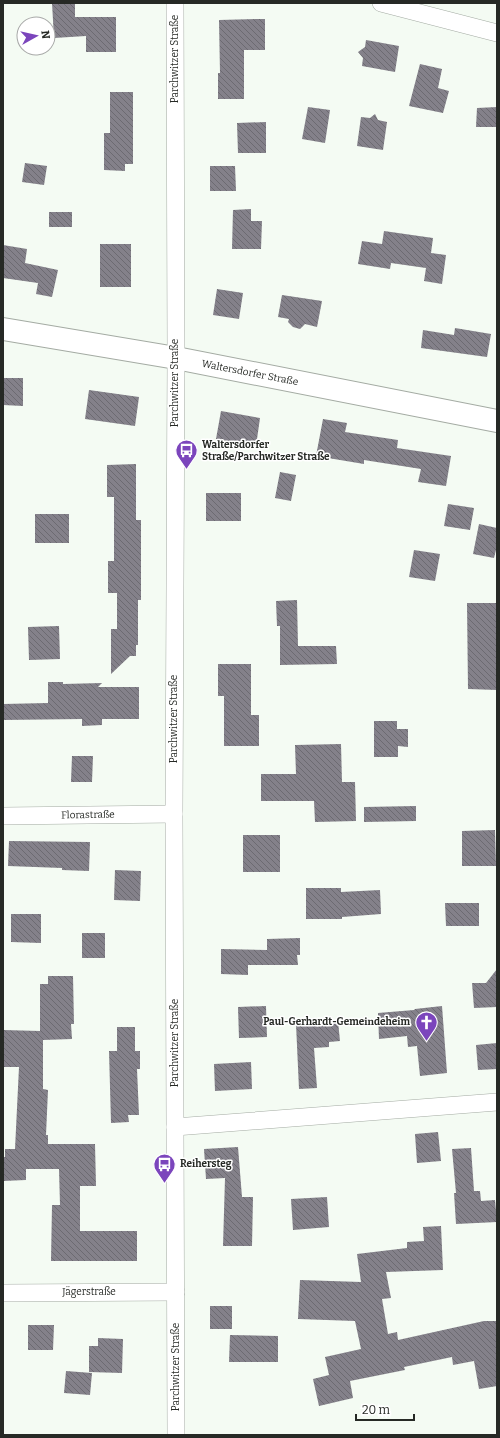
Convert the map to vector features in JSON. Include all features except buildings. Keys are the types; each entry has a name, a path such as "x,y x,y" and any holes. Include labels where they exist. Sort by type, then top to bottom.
{"street":[{"name":"Parchwitzer Straße","path":"174,3 176,358 174,814 176,1435"},
{"path":"381,3 497,33"},
{"name":"Waltersdorfer Straße","path":"3,329 176,358 497,420"},
{"name":"Florastraße","path":"3,816 174,814"},
{"path":"175,1127 497,1102"},
{"name":"Jägerstraße","path":"3,1293 176,1292"}],"place":[{"name":"Waltersdorfer Straße/Parchwitzer Straße","path":"186,470"},
{"name":"Paul-Gerhardt-Gemeindeheim","path":"426,1042"},
{"name":"Reihersteg","path":"164,1184"}]}
